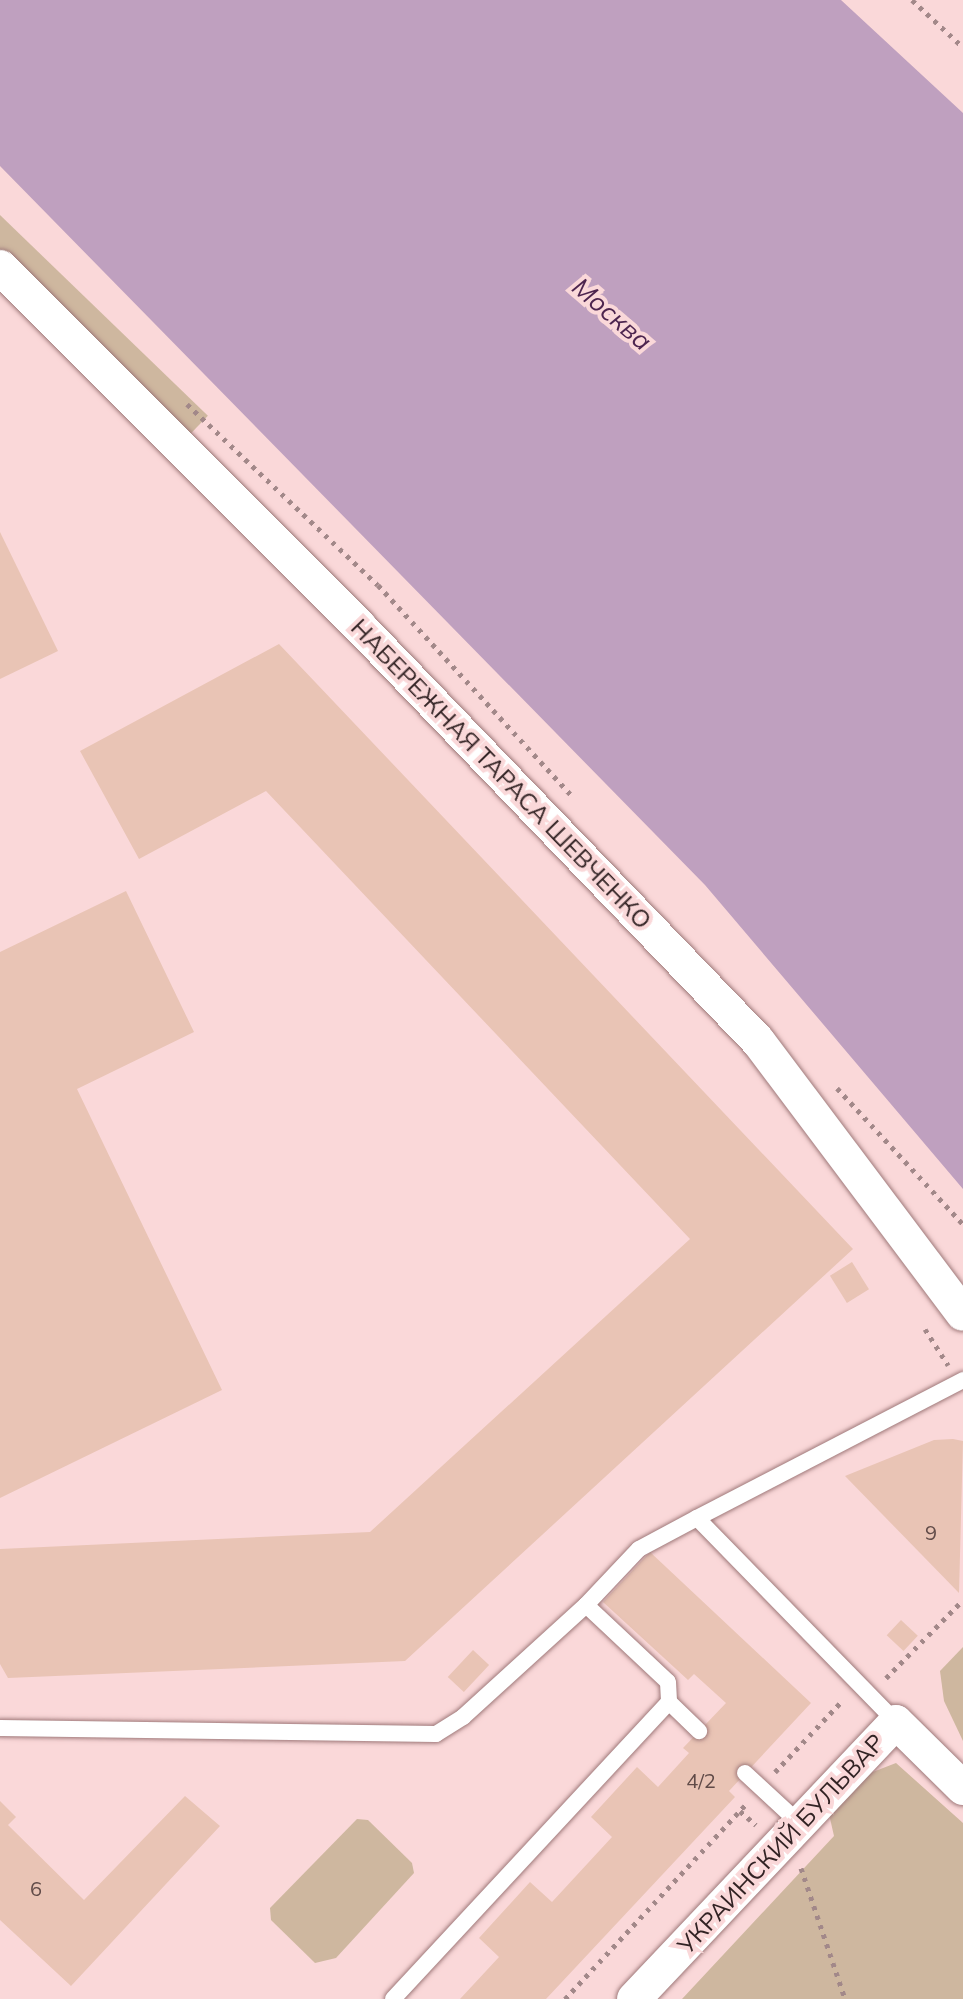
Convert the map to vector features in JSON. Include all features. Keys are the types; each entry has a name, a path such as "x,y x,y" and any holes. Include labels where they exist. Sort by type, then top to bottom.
{"street":[{"name":"НАБЕРЕЖНАЯ ТАРАСА ШЕВЧЕНКО","path":"0,267 359,626 758,1041 963,1314"},
{"name":"УКРАИНСКИЙ БУЛЬВАР","path":"634,1999 896,1722 963,1788"}],"lane":[{"path":"0,1728 436,1734 463,1717 586,1605 639,1549 961,1381"},
{"path":"697,1518 896,1722"},
{"path":"586,1605 668,1682 669,1702 699,1731"},
{"path":"393,1999 669,1702"},
{"path":"745,1773 761,1788 789,1835"}],"path":[{"path":"912,0 963,47"},
{"path":"925,1329 961,1381"},
{"path":"565,1999 761,1788 963,1600"},
{"path":"740,1811 789,1835 805,1872 845,1999"}],"shaded area":[{"path":"0,215 208,416 184,441 0,264"},
{"path":"963,1647 963,1741 944,1701 940,1671"},
{"path":"896,1763 963,1823 963,1999 682,1999 834,1836 829,1814 865,1775"},
{"path":"357,1819 368,1820 412,1863 414,1873 336,1958 315,1963 271,1920 270,1908"}],"water":[{"name":"Москва","path":"0,0 841,0 963,113 963,1189 705,885 0,166"}],"building":[{"path":"0,532 58,651 0,679"},
{"path":"279,644 853,1249 405,1661 8,1678 0,1664 0,1549 370,1532 690,1239 266,791 139,859 80,751"},
{"path":"126,891 194,1032 77,1089 222,1390 0,1498 0,952"},
{"path":"852,1262 869,1289 847,1303 830,1276"},
{"path":"934,1440 963,1441 959,1593 845,1476"},
{"path":"650,1552 811,1703 729,1791 735,1797 546,1999 460,1999 499,1957 479,1938 530,1882 552,1902 612,1837 591,1817 637,1767 658,1787 689,1753 683,1748 726,1703 694,1674 688,1680 603,1602"},
{"path":"901,1620 918,1636 903,1651 887,1635"},
{"path":"473,1650 489,1665 464,1692 448,1677"},
{"path":"185,1796 220,1826 71,1986 0,1920 0,1801 16,1817 8,1825 84,1900"}]}
